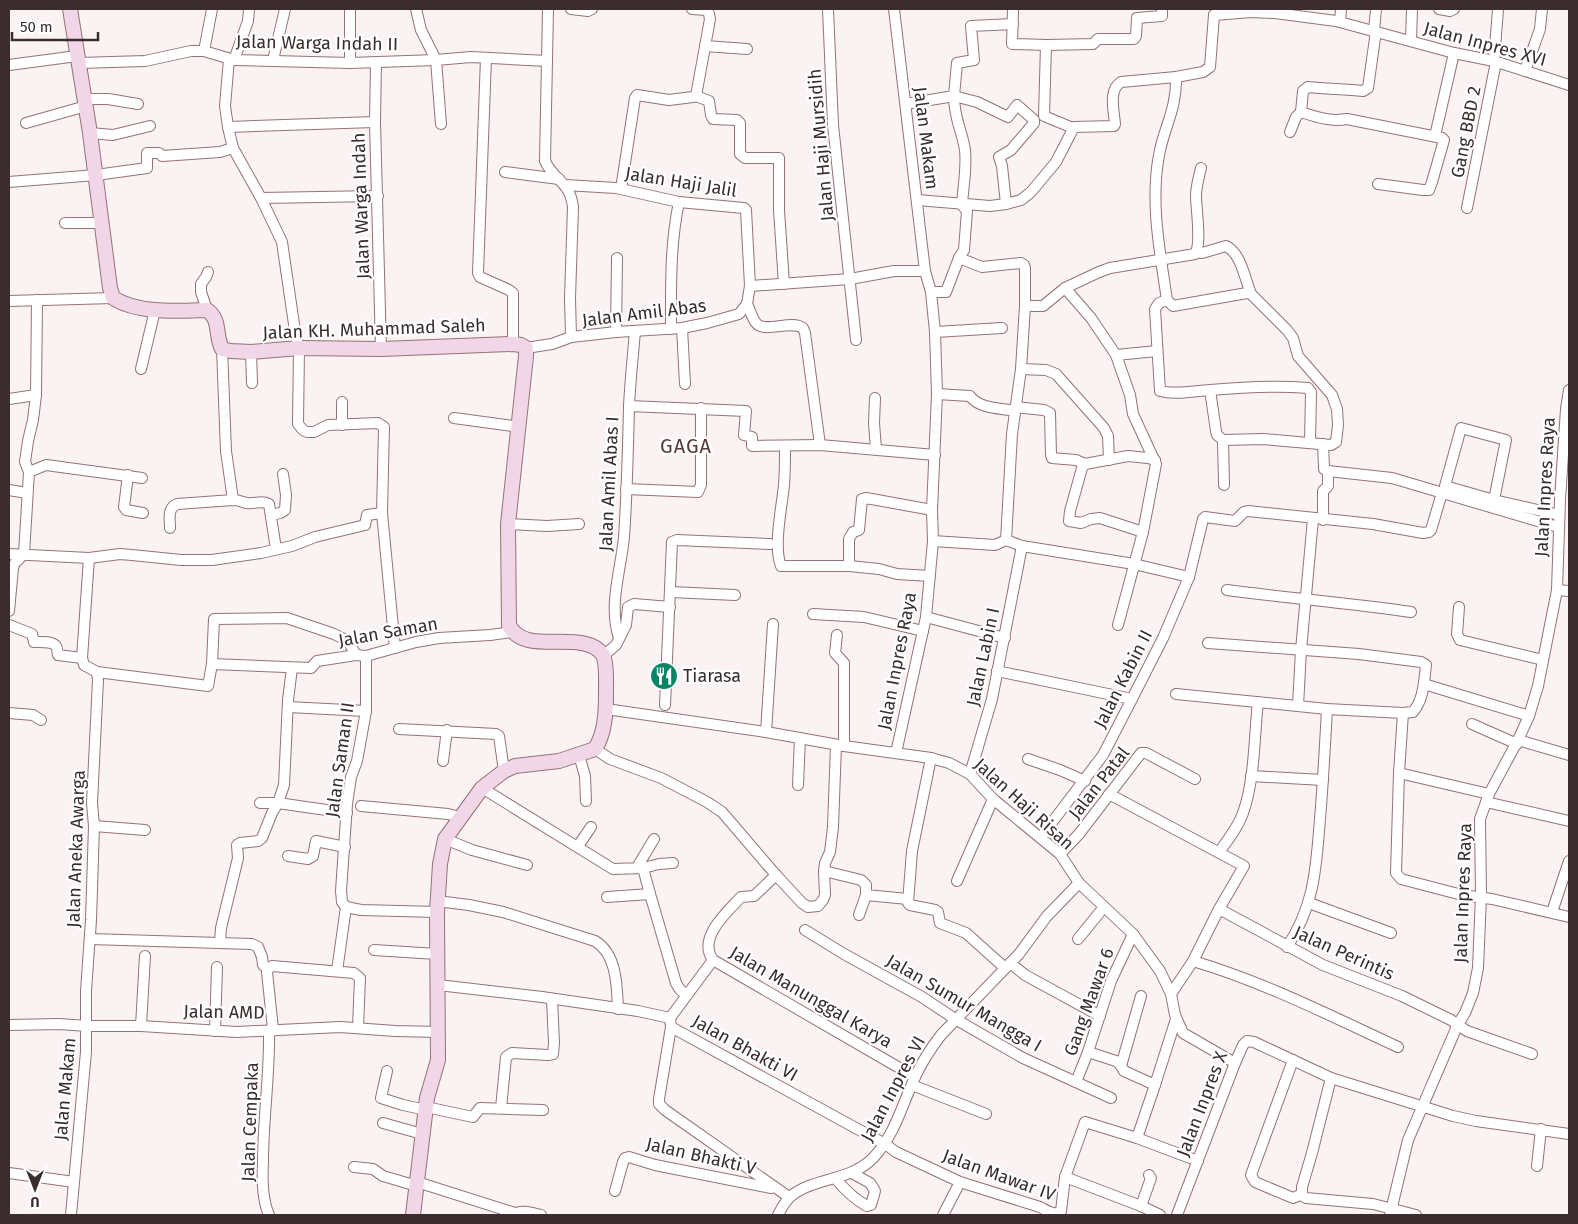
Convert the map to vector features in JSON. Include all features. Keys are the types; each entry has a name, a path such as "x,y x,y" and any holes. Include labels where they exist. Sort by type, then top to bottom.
{"street":[{"path":"70,9 86,102 113,298"},
{"path":"204,52 212,9"},
{"path":"249,9 248,22 232,59 226,106 228,127 233,148 261,198 282,242 299,348 298,424 303,430 314,432 328,425 378,423 384,427 382,513 395,648"},
{"path":"273,60 285,9"},
{"path":"350,9 350,63"},
{"path":"416,9 420,30 436,60 441,124"},
{"path":"548,9 546,161 549,169 572,196 571,337"},
{"path":"571,9 588,11 592,9"},
{"path":"692,9 709,11 710,19 696,96"},
{"name":"Jalan Haji Mursidih","path":"828,9 833,125 856,340"},
{"name":"Jalan Makam","path":"894,9 925,271 930,292 935,332 937,394"},
{"path":"1013,9 1012,44 1046,45 1093,44 1098,39 1134,39 1136,36 1137,18 1162,16 1162,9"},
{"path":"1340,22 1341,9"},
{"path":"1290,132 1296,116 1301,112 1306,88 1338,88 1364,91 1368,88 1376,9"},
{"path":"1411,41 1412,9"},
{"path":"1439,9 1450,11 1454,9"},
{"name":"Gang BBD 2","path":"1467,208 1495,62 1498,9"},
{"path":"1525,71 1540,29 1542,9"},
{"path":"1046,45 1044,116 1073,128 1078,126 1114,126 1113,93 1114,88 1121,82 1175,77 1203,72 1210,67 1211,12"},
{"name":"Jalan Inpres XVI","path":"1211,12 1275,13 1340,22 1454,53 1495,62 1569,85"},
{"path":"930,292 946,292 964,250 967,211 962,205 965,153 954,114 958,63 974,60 971,26 1013,24"},
{"path":"705,46 748,49"},
{"name":"Jalan Warga Indah II","path":"9,65 78,59 127,62 191,51 204,52 232,59 350,63 471,57 547,61"},
{"path":"1435,136 1454,53"},
{"path":"412,1215 427,1098 438,1060 437,907 440,864 445,840 482,788 504,771 515,766 558,760 595,749 602,734 606,709 606,669 603,656 593,647 579,642 542,641 525,638 512,632 509,625 508,524 520,427 519,346 513,293 480,277 478,272 486,58"},
{"name":"Jalan Warga Indah","path":"376,62 375,122 381,349"},
{"path":"1175,77 1174,108 1159,155 1154,202 1166,300 1173,306 1247,293 1251,294"},
{"path":"621,189 637,95 669,100 696,96 709,101 713,119 737,120 740,123 740,154 745,158 779,158 779,210 784,284"},
{"path":"906,104 954,96 977,102 1008,117 1016,105 1034,120 1034,123 1011,150 999,157 1002,166 1006,204"},
{"path":"26,123 86,102 108,100 138,104"},
{"path":"1301,112 1326,120 1337,121 1347,119 1435,136 1444,140 1429,190 1378,184"},
{"path":"228,127 375,122"},
{"path":"90,133 113,135 150,126"},
{"path":"917,200 990,206 1020,200 1028,196 1056,162 1073,128"},
{"path":"9,182 96,175 147,168 147,153 159,153 162,156 220,152 233,148"},
{"path":"1197,252 1196,193 1200,168"},
{"name":"Jalan Haji Jalil","path":"505,172 562,182 621,189 678,202 746,210 750,286"},
{"path":"261,198 378,196"},
{"path":"671,329 672,251 678,202"},
{"path":"65,223 102,223"},
{"path":"1026,306 1043,306 1065,288 1110,268 1192,255 1197,252 1202,253 1226,246 1232,248 1251,294 1287,330 1293,338 1298,356 1332,395 1337,409 1338,425 1335,444 1263,439 1223,440 1217,435 1210,390"},
{"path":"616,332 617,258"},
{"path":"959,258 982,267 1021,263 1024,265 1026,306 1022,369 1015,409 1006,540"},
{"path":"820,445 803,328 795,324 765,327 756,323 747,304 750,286 850,279 894,271 925,271"},
{"path":"207,310 201,292 201,284 208,272"},
{"path":"1065,288 1091,318 1116,355 1130,395 1132,414 1155,460 1156,468 1143,532 1118,625"},
{"path":"9,301 113,298 121,303 155,310 207,310 213,314 222,349 226,451 233,500"},
{"path":"9,611 13,568 15,563 24,554 29,472 25,462 36,395 36,300"},
{"path":"1166,300 1159,303 1155,308 1160,391 1259,387 1308,388 1311,392 1310,442"},
{"name":"Jalan Amil Abas","path":"519,346 552,344 571,337 616,332 682,328 739,314 747,304"},
{"path":"141,369 155,310"},
{"path":"682,328 685,384"},
{"path":"935,332 1002,328"},
{"name":"Jalan Amil Abas I","path":"618,638 614,626 614,612 624,538 629,406 635,331"},
{"name":"Jalan KH. Muhammad Saleh","path":"222,349 250,352 299,348 381,349 519,346"},
{"path":"1116,355 1157,351"},
{"path":"250,352 252,383"},
{"path":"1022,369 1046,370 1056,374 1104,428 1108,436 1109,460"},
{"name":"Jalan Inpres Raya","path":"1391,1212 1408,1140 1473,993 1478,968 1481,896 1480,819 1487,798 1529,716 1544,660 1557,590 1558,527 1559,515 1565,500 1566,409 1569,390"},
{"path":"937,394 970,396 983,406 1044,410 1050,413 1052,458 1076,460 1085,464 1128,456 1155,460"},
{"name":"Jalan Inpres Raya","path":"896,753 926,616 933,541 932,510 937,394"},
{"path":"9,399 36,395"},
{"path":"876,398 874,423 876,449"},
{"path":"342,402 342,425"},
{"path":"629,406 746,411 744,436 752,437 752,446 820,445 935,455"},
{"path":"626,489 698,492 701,485 701,408"},
{"path":"454,418 520,427"},
{"path":"1494,500 1506,440 1461,428 1444,486 1494,500 1559,515"},
{"path":"1223,440 1224,485"},
{"path":"1323,444 1324,469 1328,471 1392,478 1558,527"},
{"path":"786,446 784,485 780,511 779,545 781,566 849,566 879,569 897,574 930,576"},
{"path":"1085,464 1082,468 1070,511 1069,522 1081,523 1100,518 1143,532"},
{"path":"29,472 46,466 142,478"},
{"path":"1298,706 1306,600 1323,491 1328,486 1328,471"},
{"path":"271,515 284,510 286,495 283,474"},
{"path":"128,475 124,507 126,510 143,513"},
{"path":"9,490 27,493"},
{"path":"1318,519 1373,524 1423,533 1429,532 1442,493"},
{"path":"849,566 849,538 853,532 859,530 862,499 866,498 932,510"},
{"path":"170,528 170,509 177,504 233,500 240,500 245,503 268,502 276,549"},
{"name":"Jalan Kabin II","path":"1041,837 1103,755 1132,699 1163,638 1189,577 1203,519 1208,516 1236,521 1244,512 1248,511 1318,519"},
{"path":"9,554 89,558 132,555 181,560 212,560 261,553 292,546 315,537 365,525 367,515 382,513"},
{"path":"508,524 547,526 579,524"},
{"path":"665,705 672,542 677,540 770,544"},
{"path":"933,541 995,545 1006,540 1022,546 1134,564 1189,577"},
{"name":"Jalan Labin I","path":"970,774 987,719 1005,638 1022,546"},
{"path":"89,558 82,658 84,664 97,672 208,686 212,664 214,619 289,618 348,641 361,656"},
{"path":"1227,590 1411,612"},
{"path":"1557,590 1569,591"},
{"path":"671,592 735,595"},
{"path":"603,656 616,645 626,625 628,607 634,604 670,607"},
{"path":"1459,607 1457,634 1460,640 1544,660"},
{"path":"813,614 864,616 923,631"},
{"path":"926,616 1005,638"},
{"path":"766,732 773,624"},
{"path":"9,625 32,634 34,642 55,645 58,655 82,658"},
{"name":"Jalan Saman","path":"212,664 310,668 317,661 361,656 416,642 439,638 512,632"},
{"path":"595,749 610,759 660,778 707,802 722,812 802,903 808,907 818,906 825,894 824,871 830,852 840,746 844,663 835,653 836,635"},
{"path":"1176,694 1327,709 1403,714 1413,712 1418,706 1424,684 1426,665 1421,662 1208,643"},
{"name":"Jalan Saman II","path":"337,971 344,903 345,848 351,777 366,711 361,656"},
{"path":"220,942 221,928 238,858 238,845 240,843 258,841 262,838 272,812 278,803 285,776 292,668"},
{"path":"997,671 1132,699"},
{"name":"Jalan Aneka Awarga","path":"87,1026 86,990 87,955 90,939 94,826 92,803 97,672"},
{"path":"1424,684 1529,716"},
{"path":"1219,852 1236,828 1243,812 1251,776 1258,702"},
{"path":"288,707 366,711"},
{"name":"Jalan Haji Risan","path":"606,709 766,732 840,746 931,758 949,763 970,774 993,799 1060,854 1079,884 1132,934 1160,971 1172,994 1176,1019 1183,1033 1235,1063"},
{"path":"1287,947 1299,929 1309,903 1316,865 1327,709"},
{"path":"9,713 33,715 41,720"},
{"path":"1403,714 1396,873 1401,879 1406,881 1462,895 1481,896 1569,917"},
{"path":"1472,724 1517,742 1569,756"},
{"path":"399,729 496,734 499,736 504,771"},
{"path":"443,760 446,730"},
{"path":"798,785 800,738"},
{"name":"Jalan Patal","path":"1060,854 1079,834 1141,753 1146,753 1195,779"},
{"path":"579,755 586,785 586,801"},
{"path":"931,758 912,851 908,900 910,905 936,910 940,923 966,933 1008,965 1100,1016"},
{"path":"1028,759 1084,781"},
{"path":"1399,773 1569,821"},
{"path":"1251,776 1323,780"},
{"path":"482,788 613,868 643,868 673,863"},
{"path":"1109,794 1244,866 1219,909 1193,961 1172,994"},
{"path":"957,881 993,799"},
{"path":"260,803 278,803 347,813"},
{"path":"361,806 448,814 460,817"},
{"path":"94,826 145,830"},
{"path":"578,846 591,827"},
{"path":"445,840 472,850 527,865"},
{"path":"654,840 639,864 643,868 676,982 679,989 688,994"},
{"path":"288,856 308,859 313,856 316,841 345,848"},
{"path":"1552,912 1569,861"},
{"path":"824,871 861,880 866,885 866,894 859,915"},
{"name":"Jalan Manunggal Karya","path":"776,875 754,896 741,897 715,926 709,946 710,956 914,1081 986,1114"},
{"name":"Jalan Inpres VI","path":"789,1197 816,1183 852,1173 865,1166 885,1144 933,1045 955,1019 975,1001 1019,954 1047,916 1079,884"},
{"path":"607,897 650,894"},
{"path":"866,894 908,900"},
{"path":"344,903 368,910 468,905 502,912 595,941 600,944 610,960 617,980 618,1009"},
{"path":"1309,903 1391,933"},
{"path":"1078,939 1104,907"},
{"name":"Jalan Perintis","path":"1219,909 1323,966 1402,996 1458,1024 1467,1031 1532,1054"},
{"name":"Jalan Sumur Mangga I","path":"805,930 1023,1058 1110,1098"},
{"name":"Gang Mawar 6","path":"1076,1082 1112,981 1132,934"},
{"path":"90,939 220,942 256,945 262,957 263,966 268,968 272,966 354,973 360,978 358,1027"},
{"path":"374,950 437,954"},
{"path":"141,1026 145,956"},
{"path":"714,960 688,994 670,1022 659,1104 789,1197 778,1215"},
{"path":"1193,961 1267,987 1398,1047"},
{"path":"215,1031 217,967"},
{"name":"Jalan Cempaka","path":"268,968 271,1029 268,1084 263,1124 262,1175 266,1208 269,1215"},
{"name":"Jalan Bhakti VI","path":"438,985 618,1009 670,1022 885,1144"},
{"path":"1121,1066 1141,996"},
{"path":"501,1108 506,1057 512,1053 553,1054 552,999"},
{"path":"1137,1138 1176,1019"},
{"name":"Jalan AMD","path":"9,1025 141,1026 237,1032 313,1027 358,1027 395,1031 439,1032"},
{"name":"Jalan Makam","path":"71,1215 87,1026"},
{"name":"Jalan Inpres X","path":"1177,1215 1235,1063 1243,1045 1247,1041 1254,1042 1331,1078 1423,1106 1476,1121 1569,1134"},
{"path":"1088,1052 1116,1061 1124,1071 1155,1085"},
{"path":"1293,1060 1251,1175 1255,1182 1293,1198 1302,1194"},
{"path":"387,1071 381,1098 403,1105 473,1117 480,1108 543,1110"},
{"path":"1331,1078 1302,1187 1302,1194 1306,1198 1373,1204 1391,1212 1416,1215"},
{"path":"1065,1177 1085,1122 1137,1138 1198,1161"},
{"path":"383,1123 422,1134"},
{"path":"1537,1166 1541,1129"},
{"name":"Jalan Mawar IV","path":"885,1144 896,1152 960,1182 1055,1214 1061,1211 1063,1205 1065,1177 1160,1215"},
{"name":"Jalan Bhakti V","path":"615,1192 622,1162 625,1158 629,1157 774,1188"},
{"path":"354,1167 373,1169 384,1176 417,1184 514,1214 520,1211 541,1215"},
{"path":"835,1178 843,1188 862,1204 870,1205 875,1191 870,1183 852,1173"},
{"path":"9,1174 74,1182"},
{"path":"1141,1206 1151,1178 1149,1175"},
{"path":"943,1215 960,1182"}],"place":[{"name":"Tiarasa","path":"664,676"}],"district":[{"name":"GAGA","path":"686,446"}]}
